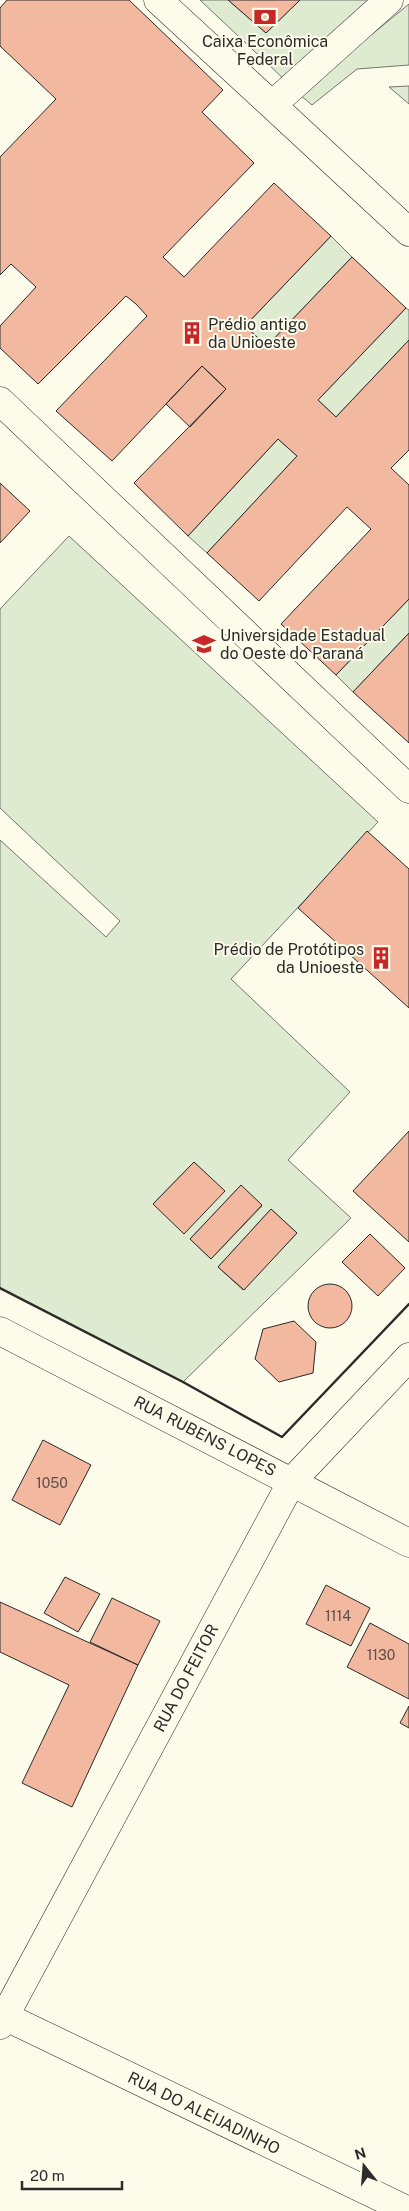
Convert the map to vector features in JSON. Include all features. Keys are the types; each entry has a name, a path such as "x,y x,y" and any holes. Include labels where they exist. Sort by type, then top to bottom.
{"street":[{"path":"158,0 409,232"},
{"path":"272,105 389,0"},
{"path":"0,401 409,789"},
{"name":"RUA RUBENS LOPES","path":"0,1331 409,1543"},
{"name":"RUA DO FEITOR","path":"1,2018 292,1481 409,1357"},
{"name":"RUA DO ALEIJADINHO","path":"1,2018 409,2211"}],"green space":[{"path":"200,0 228,0 266,33 300,0 377,0 287,82"},
{"path":"409,4 409,65 357,69 312,105 299,94"},
{"path":"409,86 409,104 389,87"},
{"path":"331,236 352,257 267,346 245,326"},
{"path":"406,308 409,310 409,340 336,417 318,400"},
{"path":"278,439 297,456 207,553 188,536"},
{"path":"69,536 378,822 231,979 350,1092 288,1160 351,1218 183,1382 0,1288 0,840 106,937 120,921 0,808 0,609","holes":["194,1162 224,1191 153,1204","241,1185 262,1206 211,1259 190,1239","271,1209 297,1233 243,1290 218,1267"]},
{"path":"409,599 409,633 353,692 336,675"}],"building":[{"name":"Prédio antigo da Unioeste","path":"7,0 129,0 223,90 202,112 254,163 163,257 184,277 274,183 331,236 245,326 267,346 352,257 406,308 318,400 336,417 409,340 409,450 391,468 409,485 409,599 336,675 281,624 371,529 347,507 259,601 207,553 297,456 278,439 188,536 134,483 226,389 202,366 112,461 56,411 147,316 136,304 126,296 38,384 0,348 0,326 36,287 11,264 0,275 0,157 56,99 0,46 0,8"},
{"name":"Caixa Econômica Federal","path":"228,0 300,0 266,33"},
{"path":"202,366 226,389 190,427 166,404"},
{"path":"0,483 30,511 0,543"},
{"path":"409,633 409,743 353,692"},
{"name":"Prédio de Protótipos da Unioeste","path":"367,831 409,869 409,1008 298,908"},
{"path":"409,1131 409,1242 353,1191"},
{"path":"194,1162 225,1191 184,1234 153,1204"},
{"path":"241,1185 262,1205 211,1259 190,1239"},
{"path":"271,1209 297,1233 244,1290 218,1267"},
{"path":"370,1234 405,1268 378,1296 342,1262"},
{"path":"334,1284 346,1290 351,1297 351,1315 346,1322 339,1327 326,1328 318,1325 311,1318 308,1302 311,1294 318,1287"},
{"path":"294,1321 316,1342 313,1373 279,1382 255,1359 263,1329"},
{"path":"43,1440 91,1465 60,1525 12,1500"},
{"path":"65,1577 100,1594 78,1632 44,1613"},
{"path":"326,1585 370,1608 351,1646 306,1624"},
{"path":"112,1598 160,1621 138,1665 90,1642"},
{"path":"0,1602 138,1665 72,1807 22,1783 69,1685 0,1652"},
{"path":"370,1623 409,1644 409,1699 347,1667"},
{"path":"409,1706 409,1728 400,1723"}],"wall":[{"path":"0,1288 183,1382 282,1437 409,1304"}],"place":[{"name":"Caixa Econômica Federal","path":"265,17"},
{"name":"Prédio antigo da Unioeste","path":"192,333"},
{"name":"Universidade Estadual do Oeste do Paraná","path":"204,644"},
{"name":"Prédio de Protótipos da Unioeste","path":"381,958"}]}
